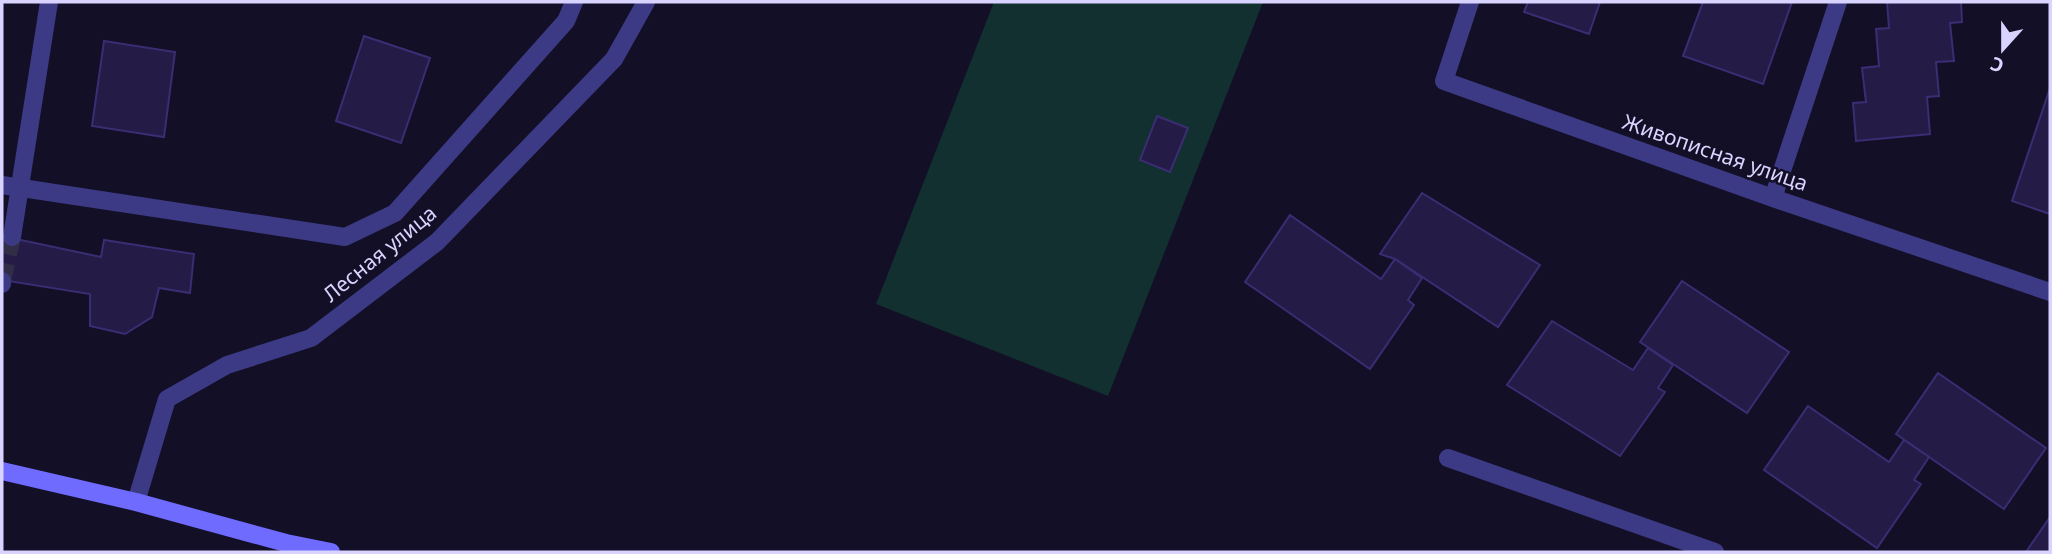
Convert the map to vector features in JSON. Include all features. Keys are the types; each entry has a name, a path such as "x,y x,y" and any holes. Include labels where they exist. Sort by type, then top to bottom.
{"main road":[{"path":"2,471 331,552"}],"street":[{"path":"12,237 11,186 49,2"},
{"path":"11,186 345,237 395,213 566,21 574,2"},
{"name":"Лесная улица","path":"136,502 167,399 227,365 311,338 437,242 614,59 646,2"},
{"name":"Живописная улица","path":"1470,2 1444,81 1773,198 2050,292"},
{"path":"1773,198 1838,2"},
{"path":"1448,458 1716,552"}],"green space":[{"path":"994,2 1263,2 1108,396 876,304"}],"building":[{"path":"1528,2 1600,2 1589,34 1524,12"},
{"path":"1703,2 1792,2 1763,84 1683,56"},
{"path":"1887,2 1961,2 1962,22 1950,23 1954,61 1936,62 1939,96 1927,97 1930,134 1856,141 1853,103 1866,102 1862,68 1879,66 1876,29 1889,28"},
{"path":"364,36 430,58 401,143 336,121"},
{"path":"104,41 175,52 164,137 92,126"},
{"path":"2050,88 2050,214 2012,201"},
{"path":"1157,116 1188,128 1170,172 1140,160"},
{"path":"1422,193 1540,265 1498,327 1395,259 1380,254"},
{"path":"1290,215 1381,279 1395,259 1422,278 1408,300 1414,305 1370,369 1245,282"},
{"path":"2,236 101,257 104,240 194,254 190,293 159,288 152,317 125,334 90,326 90,294 2,280"},
{"path":"1682,281 1789,352 1747,413 1640,342"},
{"path":"1552,321 1633,370 1648,348 1673,365 1658,388 1665,392 1620,456 1507,385"},
{"path":"1938,373 2046,448 2004,509 1896,434"},
{"path":"1808,406 1889,462 1904,440 1929,457 1914,480 1921,484 1877,548 1764,470"},
{"path":"2050,517 2050,552 2026,552"}],"tunnel":[{"path":"2,281 12,237"}]}
